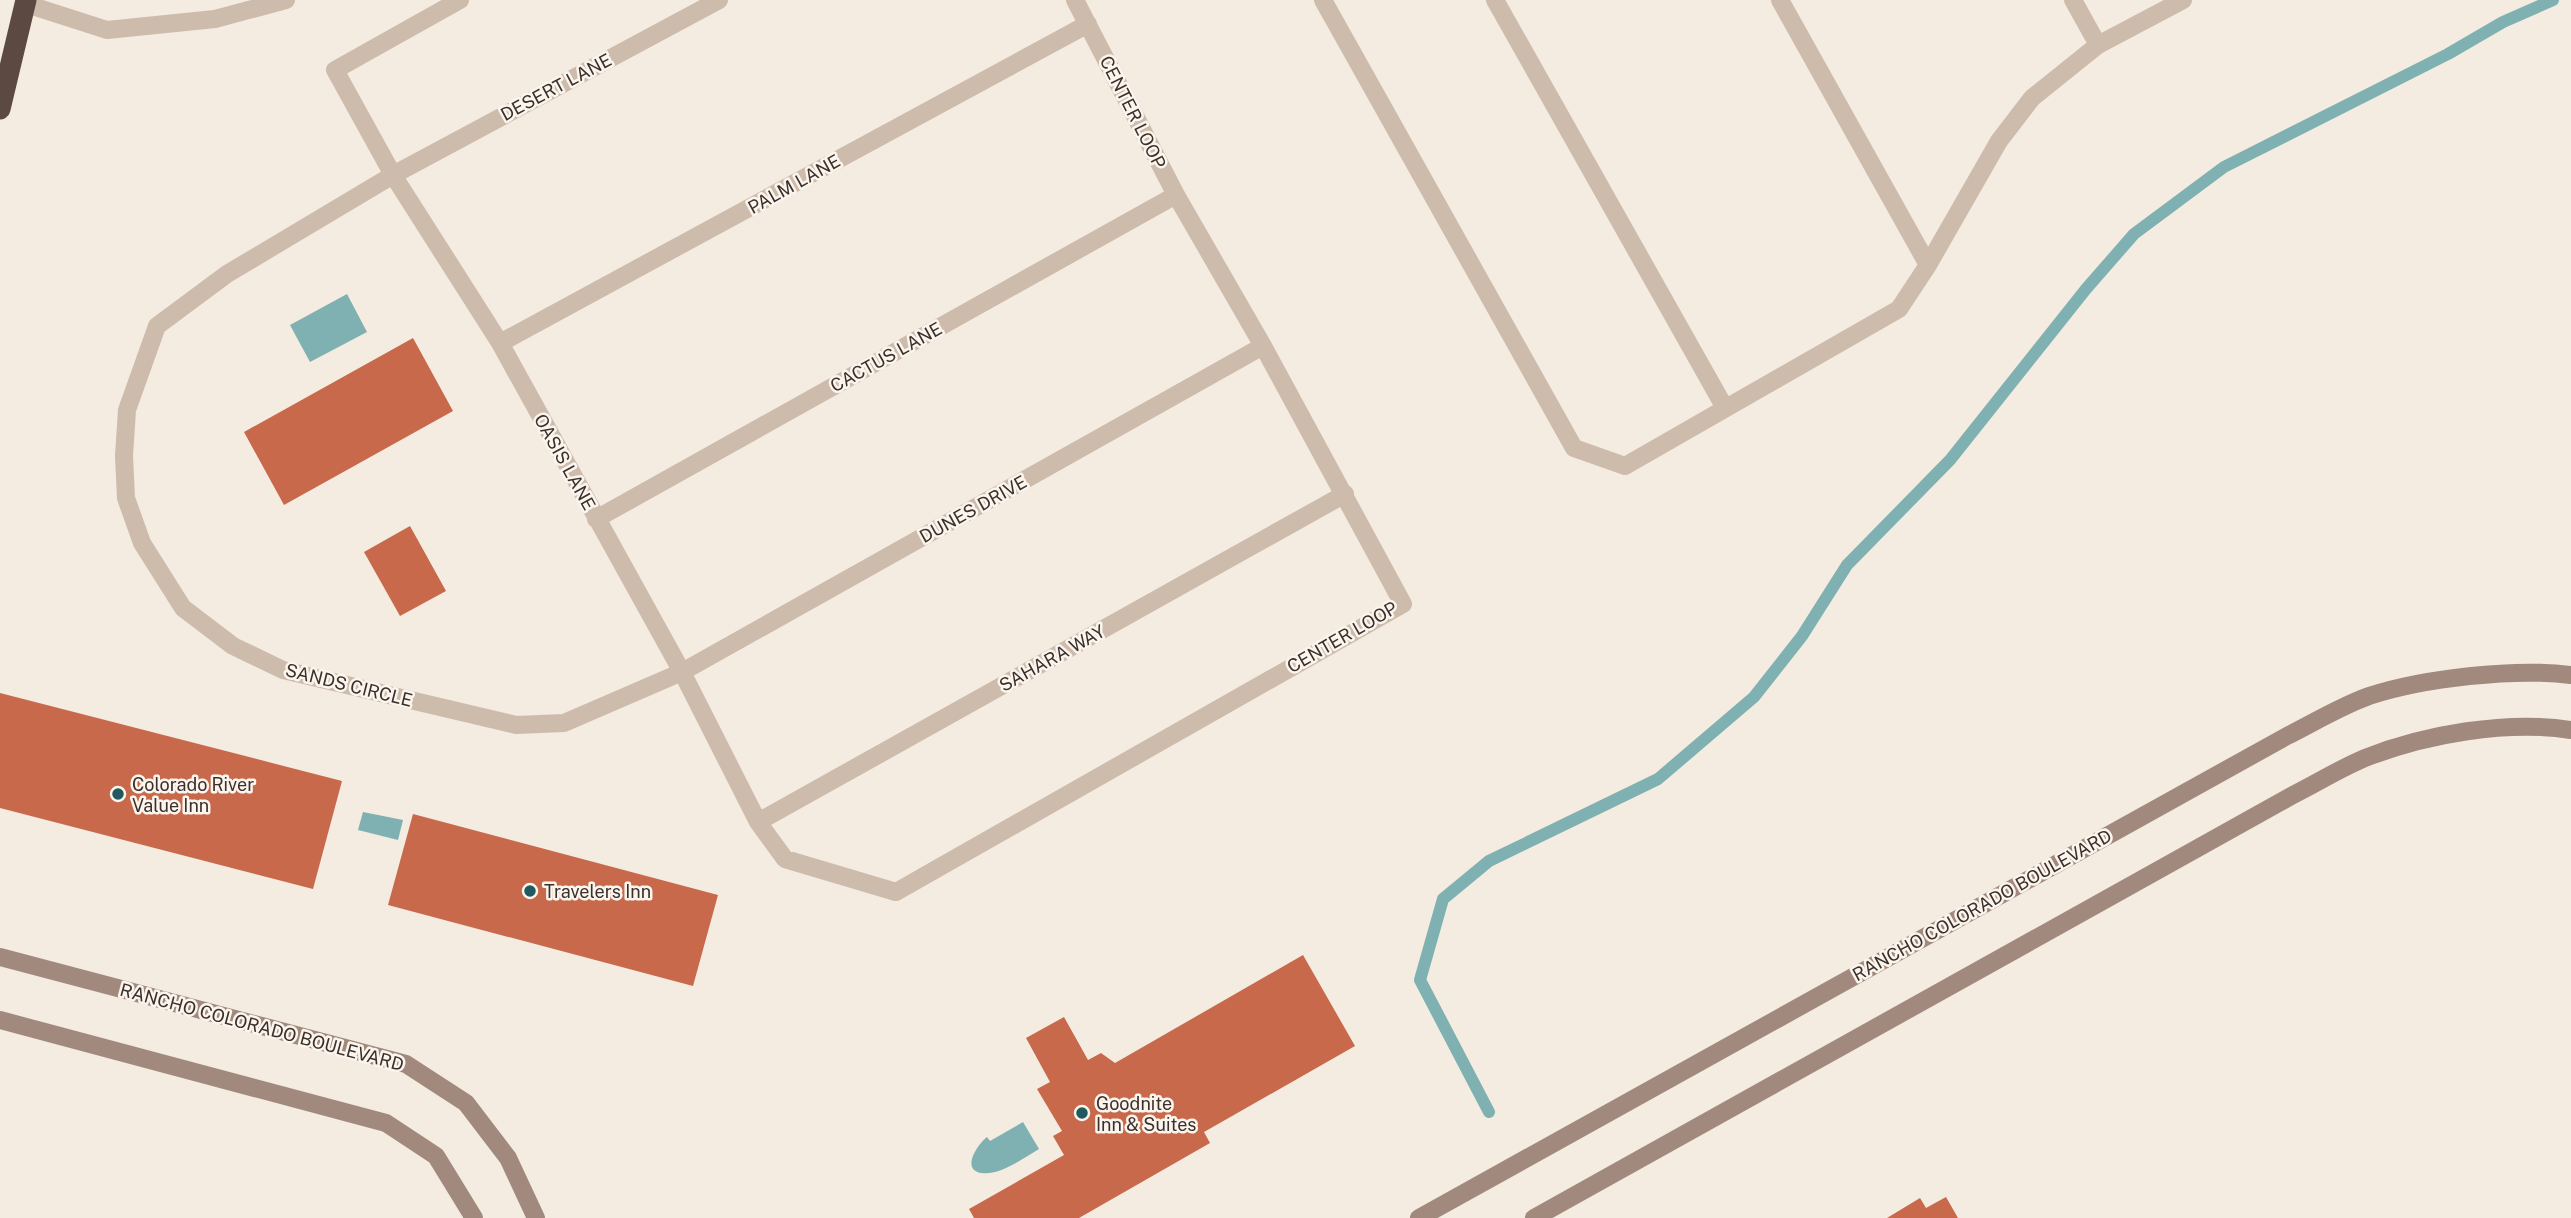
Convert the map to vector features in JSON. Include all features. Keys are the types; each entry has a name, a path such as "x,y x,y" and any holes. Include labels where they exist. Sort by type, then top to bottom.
{"highway":[{"path":"0,109 26,2"}],"street":[{"path":"26,2 107,30 215,19 286,0"},
{"name":"OASIS LANE","path":"460,0 335,70 393,175 500,343 682,672 758,822 785,859"},
{"name":"DESERT LANE","path":"393,175 719,0"},
{"name":"CENTER LOOP","path":"785,859 897,892 1404,604 1263,346 1176,194 1075,0"},
{"path":"1323,0 1574,448 1625,466 1899,309 1928,265 1999,141 2032,98 2098,45 2183,0"},
{"path":"1494,0 1725,408"},
{"path":"1780,0 1928,265"},
{"path":"2073,0 2098,45"},
{"name":"PALM LANE","path":"500,343 1088,24"},
{"name":"SANDS CIRCLE","path":"393,175 227,274 157,326 127,410 124,456 126,498 142,543 183,608 233,646 282,670 516,725 564,723 682,672"},
{"name":"CACTUS LANE","path":"596,519 1176,194"},
{"name":"DUNES DRIVE","path":"682,672 1263,346"},
{"name":"SAHARA WAY","path":"758,822 1345,494"},
{"name":"RANCHO COLORADO BOULEVARD","path":"1419,1218 2287,736 2368,696 2433,682 2505,673 2571,675"},
{"path":"1534,1218 2293,795 2365,758 2438,737 2497,727 2552,727 2571,730"},
{"name":"RANCHO COLORADO BOULEVARD","path":"0,957 407,1064 466,1103 508,1158 536,1218"},
{"path":"0,1020 386,1123 436,1156 474,1218"}],"water":[{"path":"347,294 367,332 310,362 290,325"},
{"path":"363,812 403,820 398,840 358,830"},
{"path":"1023,1122 1039,1149 1012,1166 996,1172 975,1171 972,1167 973,1156 984,1140 987,1137 990,1141"}],"building":[{"path":"413,338 453,411 284,505 244,432"},
{"path":"410,526 446,591 400,616 364,552"},
{"path":"0,693 342,781 313,889 0,808"},
{"path":"413,814 718,895 693,986 388,905"},
{"path":"1303,955 1355,1046 1204,1132 1210,1143 1079,1218 974,1218 969,1209 1064,1155 1053,1136 1062,1131 1037,1089 1050,1082 1026,1038 1064,1017 1088,1060 1101,1053 1115,1063"},
{"path":"1946,1197 1958,1218 1887,1218 1920,1198 1926,1208"}],"waterway":[{"path":"1489,1112 1420,980 1443,899 1489,861 1658,779 1754,697 1802,636 1847,565 1950,460 2086,289 2134,234 2224,167 2448,54 2503,22 2553,0"}],"place":[{"name":"Colorado River Value Inn","path":"118,794"},
{"name":"Travelers Inn","path":"530,891"},
{"name":"Goodnite Inn & Suites","path":"1082,1113"}]}
